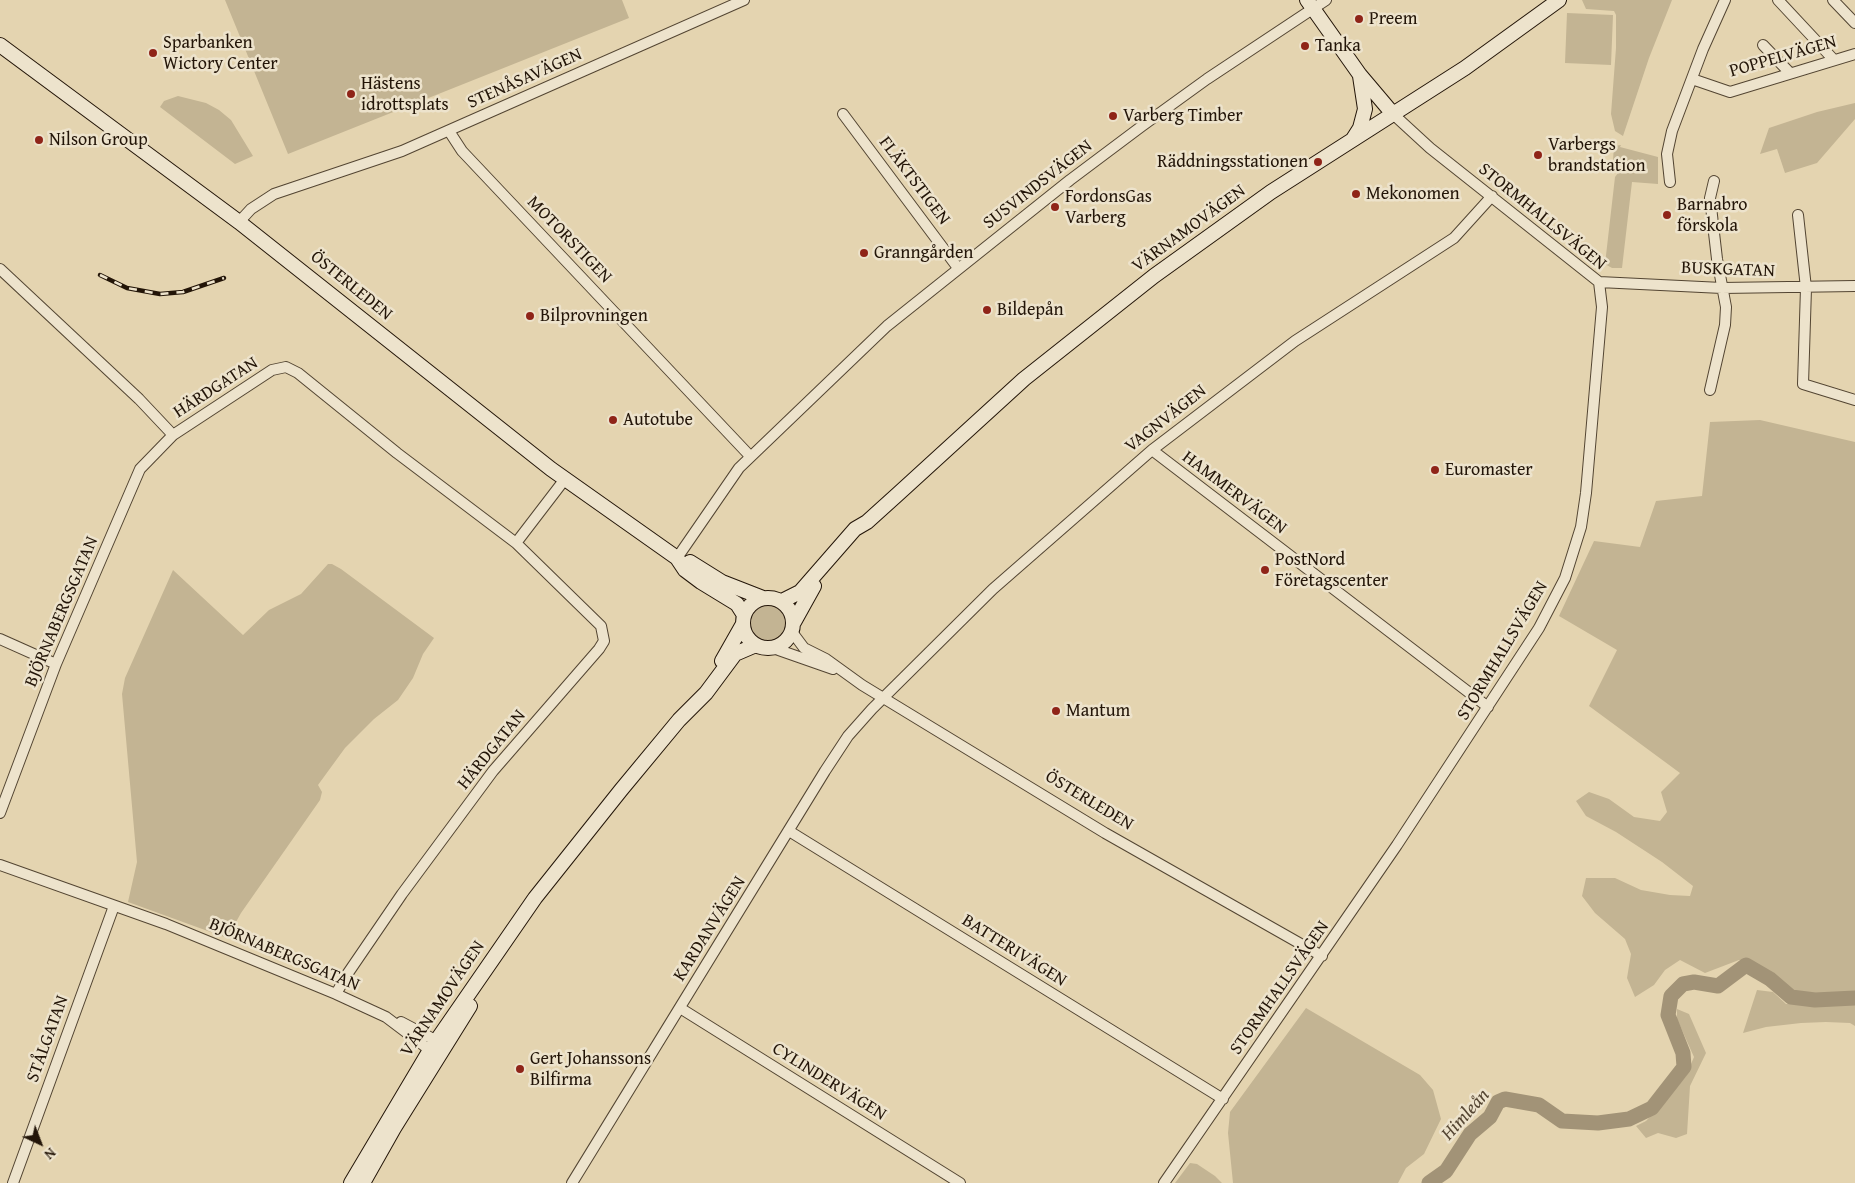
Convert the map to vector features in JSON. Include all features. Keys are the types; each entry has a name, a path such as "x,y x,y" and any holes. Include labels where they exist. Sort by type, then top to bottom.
{"main road":[{"name":"VÄRNAMOVÄGEN","path":"773,648 785,642 801,606 824,572 867,522 1024,379 1154,276 1271,192 1465,68 1558,0"},
{"path":"1310,5 1360,75 1394,114"},
{"name":"ÖSTERLEDEN","path":"0,45 239,222 564,478 677,558 688,561 722,582 763,598"},
{"path":"1352,141 1360,128 1365,109 1360,75"},
{"name":"VÄRNAMOVÄGEN","path":"782,601 800,592 855,529 867,522"},
{"name":"ÖSTERLEDEN","path":"677,558 685,570 737,604 743,620"},
{"path":"763,598 782,601 790,610 793,627"},
{"name":"VÄRNAMOVÄGEN","path":"351,1183 535,898 679,720 723,660 751,604 763,598"},
{"path":"743,620 747,637 756,645 773,648"},
{"name":"VÄRNAMOVÄGEN","path":"679,720 706,693 736,654 756,645"},
{"name":"VÄRNAMOVÄGEN","path":"363,1183 437,1048"}],"street":[{"name":"STENÅSAVÄGEN","path":"239,222 252,209 274,194 402,151 744,0"},
{"name":"SUSVINDSVÄGEN","path":"677,558 739,468 887,326 1070,180 1157,115 1310,5 1326,0"},
{"path":"1670,182 1667,154 1672,132 1725,0"},
{"path":"1778,0 1834,60"},
{"path":"1833,0 1855,23"},
{"path":"1763,45 1790,73"},
{"name":"POPPELVÄGEN","path":"1692,79 1730,92 1855,54"},
{"name":"FLÄKTSTIGEN","path":"843,114 958,268"},
{"name":"STORMHALLSVÄGEN","path":"1164,1183 1322,956 1539,628 1562,586 1578,540 1586,493 1602,307 1599,282 1430,148 1394,114"},
{"name":"MOTORSTIGEN","path":"449,131 462,151 750,456"},
{"path":"1710,390 1726,325 1726,307 1710,198 1714,181"},
{"name":"VAGNVÄGEN","path":"883,698 993,589 1152,450 1296,341 1454,238 1492,196"},
{"path":"1798,215 1806,288 1803,384 1855,400"},
{"name":"HÄRDGATAN","path":"0,269 139,399 173,435 272,370 286,367 305,378 397,453 516,543 601,626 604,641 599,649 493,771 402,894 346,976 336,994"},
{"name":"BUSKGATAN","path":"1599,282 1722,288 1855,286"},
{"name":"BJÖRNABERGSGATAN","path":"0,813 56,664 140,469 173,435"},
{"name":"HAMMERVÄGEN","path":"1152,450 1488,707"},
{"path":"516,543 564,478"},
{"name":"ÖSTERLEDEN","path":"793,627 804,648 826,659 840,672"},
{"path":"0,639 56,664"},
{"name":"ÖSTERLEDEN","path":"773,648 840,672 1105,833 1322,956"},
{"name":"KARDANVÄGEN","path":"572,1183 848,736 883,698"},
{"name":"BATTERIVÄGEN","path":"789,831 1223,1099"},
{"name":"BJÖRNABERGSGATAN","path":"0,865 237,952 386,1017 395,1019 437,1048"},
{"name":"STÅLGATAN","path":"13,1183 114,906"},
{"name":"CYLINDERVÄGEN","path":"680,1008 960,1183"}],"shaded area":[{"name":"Hästens idrottsplats","path":"225,0 622,0 629,18 288,154"},
{"path":"1582,0 1672,0 1649,58 1623,136 1615,131 1611,114 1616,48 1616,15 1614,11 1586,9"},
{"path":"1567,13 1613,15 1611,65 1565,63"},
{"path":"178,96 206,103 219,110 231,120 253,156 235,164 160,107 164,101"},
{"path":"1855,103 1855,119 1817,163 1785,173 1777,149 1760,154 1769,128 1817,112"},
{"path":"1621,145 1620,147 1658,157 1658,184 1632,182 1622,268 1612,268 1605,264 1615,177 1618,173 1613,160 1614,146"},
{"path":"1760,420 1855,442 1855,992 1796,994 1756,963 1739,960 1705,973 1680,960 1665,970 1654,985 1635,997 1627,978 1631,954 1625,939 1595,913 1582,896 1586,878 1615,878 1641,890 1670,895 1690,896 1693,886 1662,862 1616,832 1586,816 1576,801 1589,792 1609,799 1634,817 1660,821 1667,812 1661,792 1680,773 1589,706 1617,650 1559,616 1594,541 1640,547 1656,501 1702,496 1710,422"},
{"path":"328,564 341,569 434,638 423,654 413,678 398,700 374,719 345,748 318,785 322,792 320,800 241,913 227,938 128,902 137,862 122,694 125,678 173,570 243,635 269,610 301,594"},
{"path":"768,602 783,608 789,623 783,638 768,644 753,638 747,623 753,608"},
{"path":"1757,990 1773,992 1786,1004 1855,1004 1855,1026 1850,1023 1801,1023 1766,1027 1743,1033"},
{"path":"1306,1008 1420,1075 1433,1090 1441,1119 1424,1154 1406,1168 1398,1183 1233,1183 1228,1133 1230,1112"},
{"path":"1677,1009 1689,1014 1706,1053 1690,1086 1687,1134 1676,1138 1658,1133 1646,1138 1636,1126 1646,1121 1671,1094 1686,1076 1694,1057 1677,1019"},
{"path":"1190,1163 1197,1164 1222,1183 1175,1183"}],"waterway":[{"name":"Himleån","path":"1429,1183 1446,1171 1470,1134 1490,1117 1498,1102 1505,1099 1539,1105 1562,1121 1598,1123 1629,1119 1652,1108 1684,1067 1683,1053 1668,1015 1671,996 1683,984 1694,982 1718,986 1746,965 1770,979 1791,997 1815,1000 1855,998"}],"railway":[{"path":"100,275 127,288 160,294 183,292 224,278"}],"place":[{"name":"Preem","path":"1359,19"},
{"name":"Tanka","path":"1305,46"},
{"name":"Sparbanken Wictory Center","path":"153,53"},
{"name":"Hästens idrottsplats","path":"351,94"},
{"name":"Varberg Timber","path":"1113,116"},
{"name":"Nilson Group","path":"39,140"},
{"name":"Varbergs brandstation","path":"1538,155"},
{"name":"Räddningsstationen","path":"1318,162"},
{"name":"Mekonomen","path":"1356,194"},
{"name":"FordonsGas Varberg","path":"1055,207"},
{"name":"Barnabro förskola","path":"1667,215"},
{"name":"Granngården","path":"864,253"},
{"name":"Bildepån","path":"987,310"},
{"name":"Bilprovningen","path":"530,316"},
{"name":"Autotube","path":"613,420"},
{"name":"Euromaster","path":"1435,470"},
{"name":"PostNord Företagscenter","path":"1265,570"},
{"name":"Mantum","path":"1056,711"},
{"name":"Gert Johanssons Bilfirma","path":"520,1069"}]}
